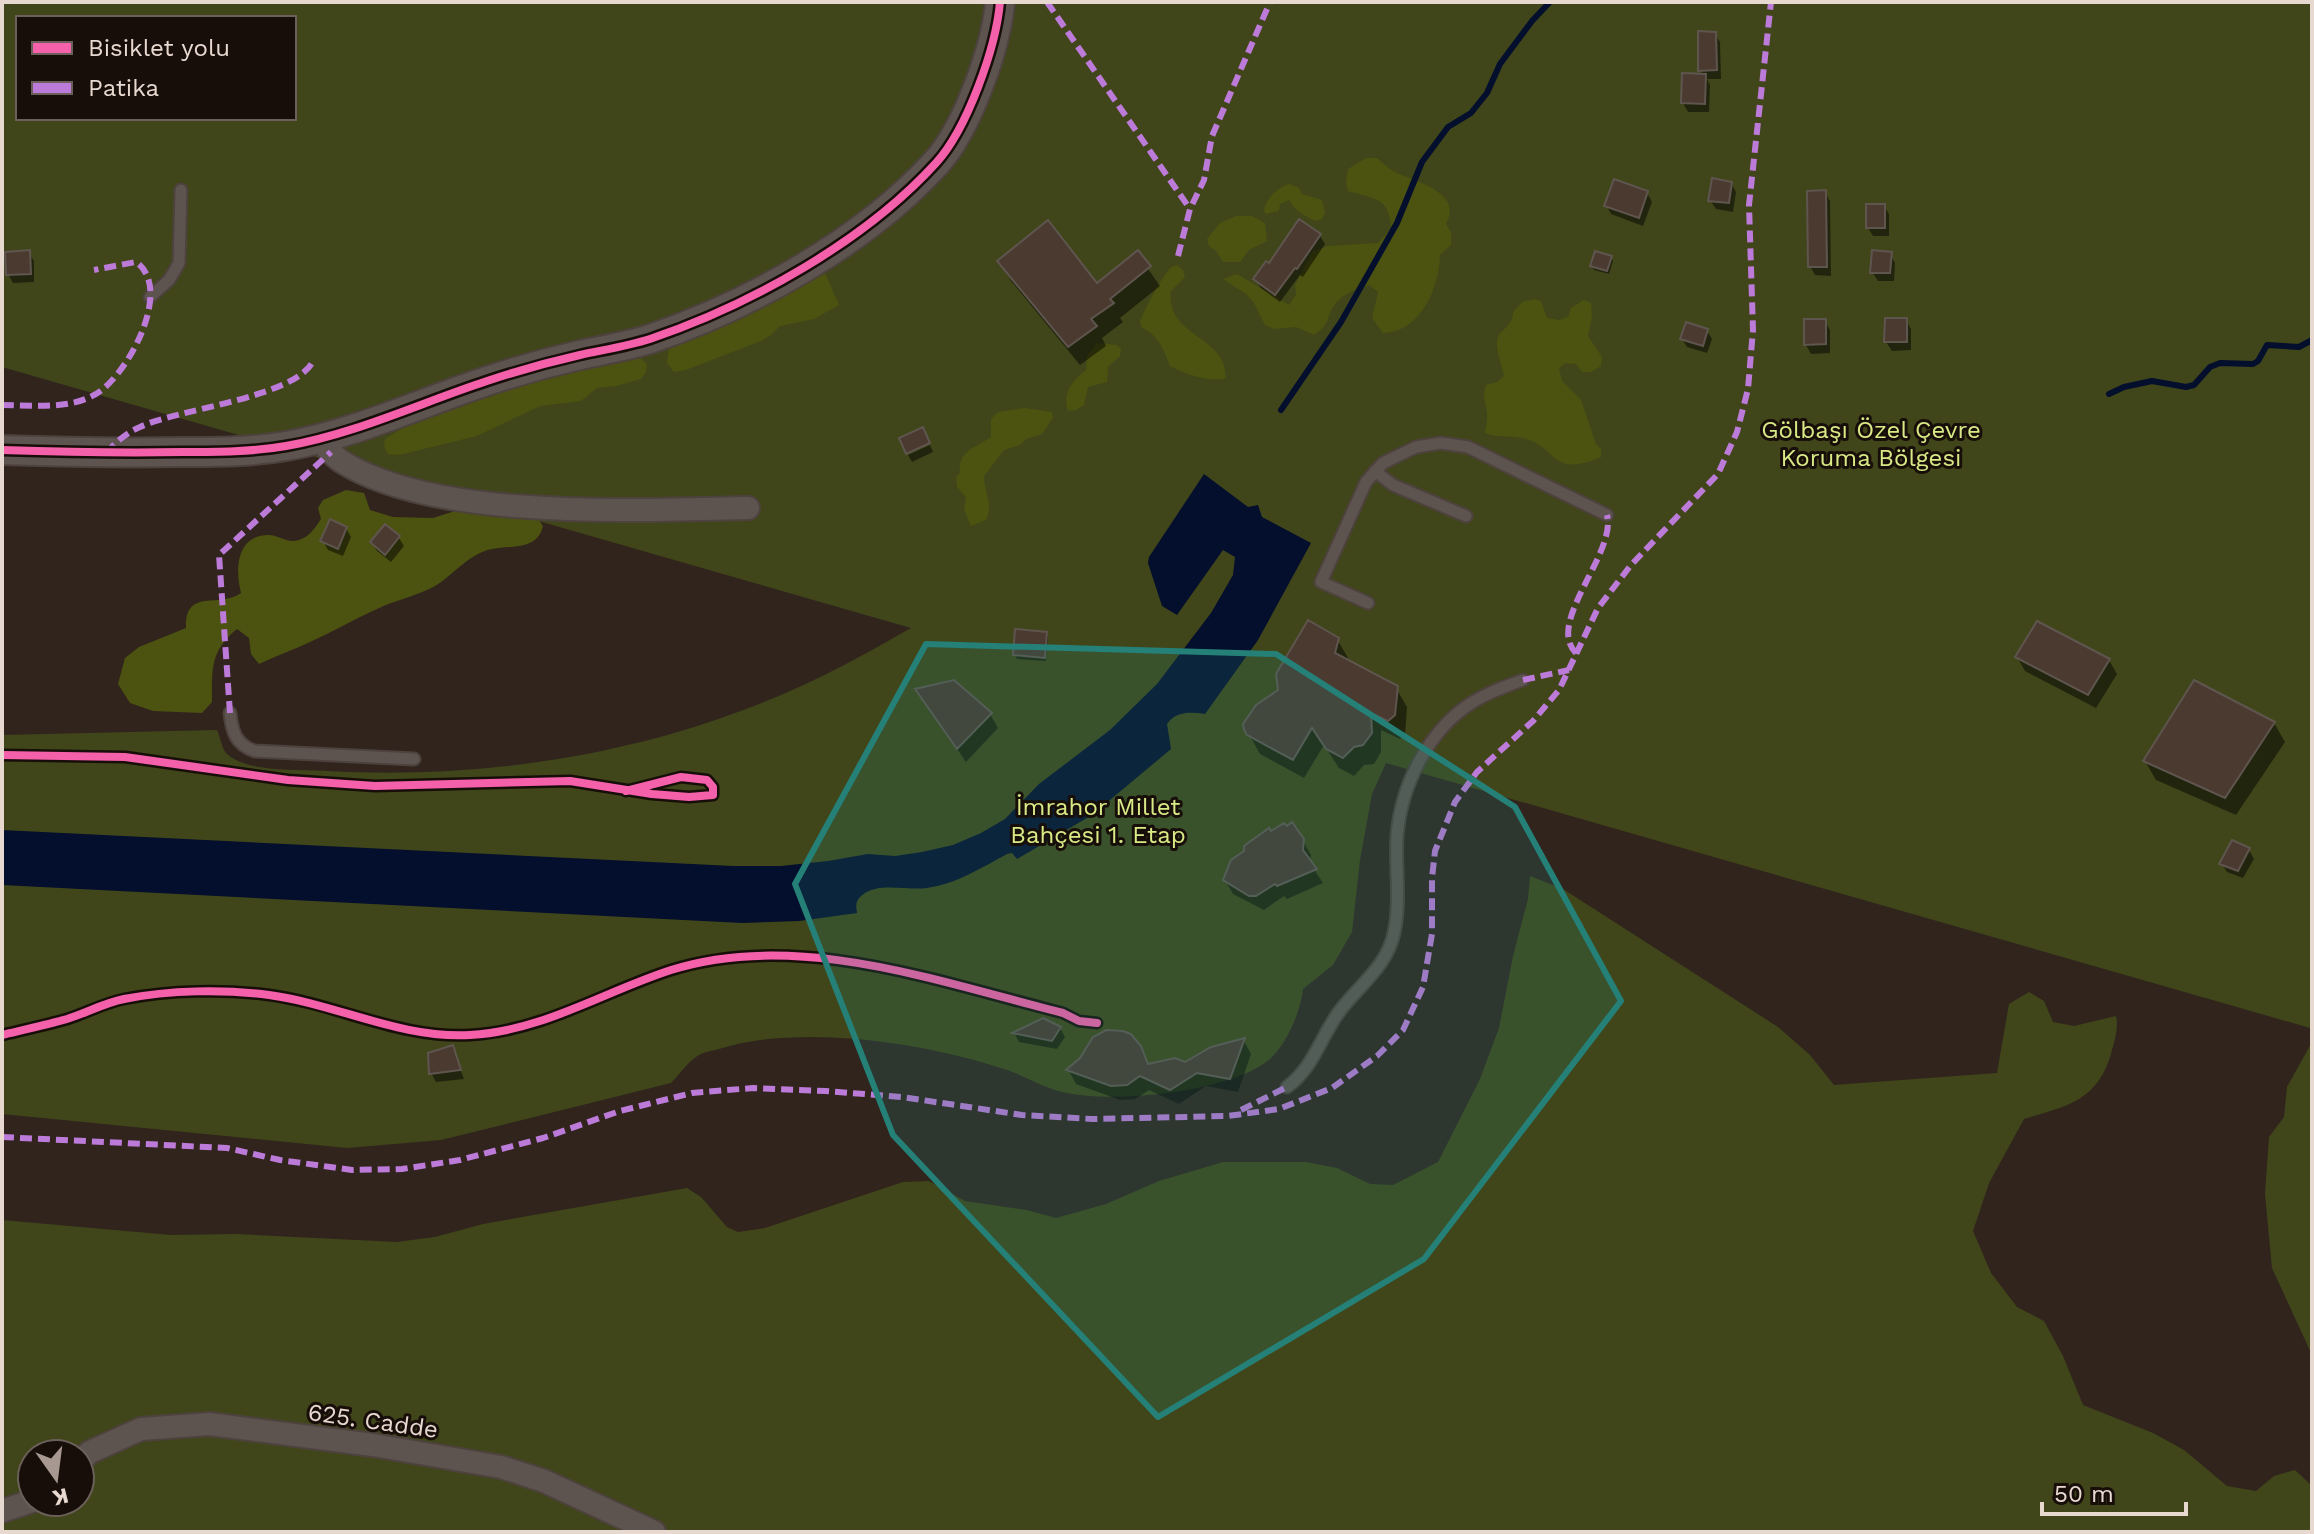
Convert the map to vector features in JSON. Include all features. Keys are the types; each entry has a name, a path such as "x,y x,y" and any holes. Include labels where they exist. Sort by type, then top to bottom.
{"street":[{"path":"2,450 228,452 320,440 487,381 647,340 715,314 763,291 825,254 875,218 937,162 962,122 982,78 1000,2"},
{"path":"320,440 338,460 361,472 422,492 458,498 544,507 626,510 748,508"},
{"name":"625. Cadde","path":"96,1449 141,1429 174,1425 224,1426 373,1445 501,1467 544,1481 654,1532"}],"lane":[{"path":"150,297 169,280 179,263 181,190"},
{"path":"1368,603 1321,582 1366,482 1391,458 1416,447 1459,444 1607,515"},
{"path":"1375,471 1393,485 1466,516"},
{"path":"1287,1087 1306,1070 1339,1011 1375,971 1389,949 1397,909 1399,824 1406,793 1418,766 1434,739 1456,714 1488,693 1523,680"},
{"path":"230,713 234,736 245,748 255,751 414,759"}],"highlighted area":[{"path":"926,644 1276,654 1515,807 1621,1001 1424,1259 1158,1417 893,1135 795,884"}],"green space":[{"name":"Gölbaşı Özel Çevre Koruma Bölgesi","path":"2,2 2312,2 2312,1036 2310,1028 1386,763 1372,794 1360,860 1352,932 1333,965 1303,989 1292,1026 1276,1053 1251,1071 1199,1088 1137,1096 1080,1095 1058,1091 1007,1070 940,1052 824,1037 751,1041 701,1054 689,1062 671,1083 441,1140 347,1148 2,1114 2,735 217,730 226,753 246,764 273,769 386,773 507,766 567,758 686,730 799,687 911,628 2,367"},
{"path":"1366,158 1377,158 1394,172 1436,190 1448,204 1450,213 1446,224 1451,232 1451,245 1440,255 1436,281 1425,306 1408,325 1383,333 1372,318 1378,292 1369,285 1339,300 1326,324 1314,335 1296,327 1274,329 1265,325 1246,294 1223,279 1237,274 1289,305 1296,295 1295,285 1313,251 1328,246 1378,243 1391,229 1388,211 1373,198 1348,191 1346,183 1348,169"},
{"path":"1290,184 1299,188 1302,194 1322,200 1325,213 1322,219 1316,221 1304,215 1289,200 1280,204 1279,211 1266,214 1265,207 1273,194"},
{"path":"1236,216 1252,216 1265,223 1267,241 1249,250 1240,262 1223,262 1207,239 1220,223"},
{"path":"1177,265 1185,277 1171,291 1177,318 1217,352 1226,378 1205,379 1170,366 1157,339 1142,328 1140,322 1154,293 1171,267"},
{"path":"810,269 825,273 839,305 814,319 780,326 761,341 686,370 674,372 667,363 669,346 731,316 762,309 776,289"},
{"path":"1584,300 1591,303 1588,336 1602,357 1601,366 1591,372 1582,372 1576,364 1565,363 1559,368 1562,381 1581,400 1596,444 1601,449 1601,457 1584,463 1563,463 1534,442 1485,433 1486,385 1504,376 1497,339 1522,302 1541,301 1547,318 1559,320 1568,317 1571,308"},
{"path":"1097,343 1117,345 1121,349 1120,356 1108,367 1107,382 1088,387 1084,405 1068,411 1066,399 1070,388 1086,370 1087,356"},
{"path":"638,356 647,364 641,379 597,388 581,401 540,406 477,436 399,455 388,454 384,446 385,439 409,424 475,398 526,383 544,373"},
{"path":"1025,408 1052,412 1053,418 1042,434 1004,450 984,476 988,514 986,520 971,526 964,510 966,497 957,487 956,477 960,473 962,460 969,450 991,437 991,419 998,412"},
{"path":"346,490 364,493 370,510 393,517 433,518 471,506 534,513 543,526 540,534 529,543 483,552 428,589 259,664 251,654 249,638 237,629 217,653 212,702 202,713 153,711 130,703 118,684 125,658 139,647 186,628 187,615 197,603 241,593 238,574 240,555 250,541 269,535 291,541 303,539 321,519 318,508 323,500"},
{"path":"1530,876 1563,889 1778,1027 1810,1055 1834,1085 1997,1073 2009,1004 2029,992 2044,1001 2053,1022 2074,1026 2116,1016 2117,1031 2111,1054 2098,1082 2089,1092 2067,1105 2024,1119 1989,1183 1973,1231 1991,1273 2017,1307 2044,1321 2063,1356 2083,1405 2153,1433 2184,1450 2227,1486 2256,1491 2274,1476 2295,1470 2312,1486 2312,1532 2,1532 2,1220 171,1235 236,1234 397,1242 687,1188 701,1197 727,1227 738,1232 765,1228 903,1182 929,1181 965,1201 1027,1210 1056,1218 1106,1204 1159,1181 1223,1162 1306,1162 1337,1168 1370,1184 1393,1185 1438,1162 1480,1079 1499,1028 1528,899"},
{"path":"2312,1042 2312,1355 2272,1268 2265,1194 2269,1137 2284,1117 2287,1087"}],"water":[{"path":"1204,474 1248,507 1258,505 1262,517 1311,543 1258,640 1205,714 1184,713 1171,720 1167,724 1171,749 1092,815 1017,859 1012,853 1007,854 948,883 919,889 868,891 856,904 857,913 799,921 742,923 2,885 2,830 733,866 781,866 868,854 895,856 953,845 1005,819 1039,784 1110,730 1157,684 1211,613 1233,575 1235,557 1223,550 1177,615 1162,606 1148,563"}],"building":[{"path":"1698,31 1716,32 1717,70 1698,71"},
{"path":"1682,73 1706,74 1705,104 1681,103"},
{"path":"1712,178 1732,182 1729,203 1708,201"},
{"path":"1614,179 1648,191 1639,218 1604,206"},
{"path":"1826,190 1827,267 1808,267 1807,191"},
{"path":"1866,204 1885,204 1885,228 1866,228"},
{"path":"1299,219 1321,234 1275,295 1253,279 1266,261 1269,263"},
{"path":"1048,220 1097,283 1138,250 1151,266 1110,299 1114,303 1091,319 1097,326 1068,347 997,261"},
{"path":"30,250 31,274 6,275 5,252"},
{"path":"1872,250 1892,252 1890,273 1870,273"},
{"path":"1595,251 1612,256 1607,271 1590,266"},
{"path":"1885,318 1907,318 1907,342 1884,342"},
{"path":"1804,319 1826,319 1826,344 1804,345"},
{"path":"1686,322 1708,329 1703,346 1680,339"},
{"path":"923,427 930,443 906,454 899,438"},
{"path":"330,519 347,527 338,549 320,541"},
{"path":"385,524 400,536 385,555 370,542"},
{"path":"1308,620 1339,638 1335,653 1398,686 1395,715 1388,721 1371,713 1372,733 1363,745 1354,747 1343,758 1326,749 1312,728 1293,760 1247,735 1244,730 1243,724 1256,705 1278,690 1276,674"},
{"path":"2037,621 2110,659 2088,695 2015,657"},
{"path":"1015,629 1047,632 1045,658 1013,655"},
{"path":"954,680 992,713 957,749 915,689"},
{"path":"2194,680 2275,722 2225,798 2143,761"},
{"path":"1292,822 1304,839 1303,850 1317,869 1277,886 1275,884 1256,896 1249,896 1223,880 1231,860 1244,851 1244,846 1269,828 1271,831"},
{"path":"2232,840 2250,848 2238,871 2219,864"},
{"path":"1043,1018 1061,1027 1052,1041 1012,1033"},
{"path":"1106,1030 1131,1034 1141,1046 1148,1064 1175,1058 1185,1062 1211,1047 1245,1038 1230,1079 1197,1073 1170,1090 1140,1076 1127,1085 1111,1086 1066,1070 1080,1058 1093,1037"},
{"path":"453,1045 461,1070 429,1074 428,1053"}],"waterway":[{"path":"1281,410 1341,322 1397,223 1422,162 1448,127 1471,113 1487,93 1500,64 1550,2"},
{"path":"2109,394 2152,381 2186,387 2194,385 2210,367 2220,363 2253,364 2267,345 2299,347 2312,340"}],"marked path":[{"path":"1047,2 1190,209"},
{"path":"1178,256 1190,209 1204,180 1212,136 1270,2"},
{"path":"2,1137 227,1148 280,1160 352,1170 402,1169 460,1160 543,1138 620,1111 692,1093 753,1088 825,1091 902,1097 1022,1115 1092,1119 1228,1116 1279,1109 1332,1088 1377,1056 1403,1030 1423,987 1432,934 1435,851 1455,802 1477,772 1533,721 1559,690 1598,608 1631,565 1718,474 1737,432 1748,389 1753,330 1749,205 1771,2"},
{"path":"2,405 49,406 84,400 107,386 120,371 142,333 148,312 150,292 147,275 136,262 94,270"},
{"path":"106,453 140,427 286,383 304,372 314,359"},
{"path":"230,713 219,555 331,452"},
{"path":"1576,653 1569,640 1569,624 1602,548 1607,515"},
{"path":"1523,680 1569,670"},
{"path":"1241,1110 1287,1087"}],"cycle path":[{"path":"2,450 247,451 312,441 521,370 650,339 727,308 804,268 840,244 875,219 936,163 959,130 978,87 993,42 1000,2"},
{"path":"2,755 125,757 288,780 375,786 570,781 652,794 713,795 713,787 707,780 681,777 626,791"},
{"path":"2,1035 67,1019 124,999 215,991 294,999 419,1032 470,1035 497,1032 548,1018 671,970 719,959 768,955 818,958 918,975 1063,1013 1079,1021 1097,1023"}],"park label":[{"name":"İmrahor Millet Bahçesi 1. Etap","path":"1098,821"}]}
